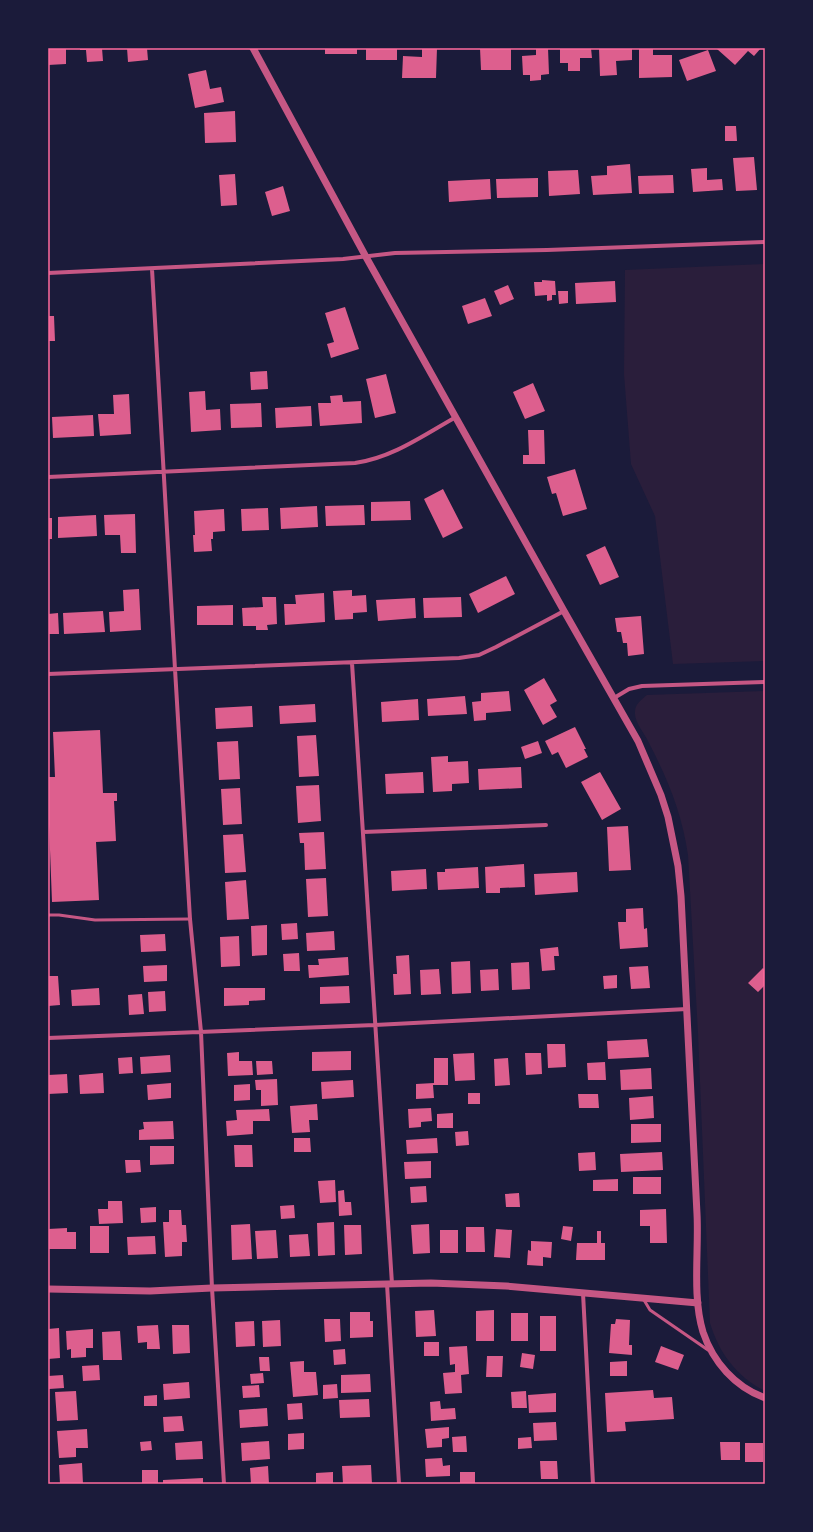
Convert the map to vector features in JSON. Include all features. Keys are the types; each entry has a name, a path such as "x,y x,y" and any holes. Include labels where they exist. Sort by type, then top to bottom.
{"street":[{"path":"252,48 366,257 638,741 661,795 673,836 681,896 688,1009 698,1230 698,1303 704,1333 713,1354 731,1377 742,1386 765,1398"},
{"path":"48,273 343,259 395,253 547,250 765,242"},
{"path":"152,269 174,669 190,919 201,1032 212,1288 224,1484"},
{"path":"48,477 355,463 370,461 384,457 456,417"},
{"path":"48,674 459,658 479,655 564,611"},
{"path":"352,663 390,1284 399,1484"},
{"path":"614,698 629,688 642,686 765,682"},
{"path":"363,832 546,825"},
{"path":"48,1038 375,1025 688,1009"},
{"path":"48,1289 150,1291 212,1288 431,1283 506,1286 698,1303"},
{"path":"583,1292 593,1484"}],"lane":[{"path":"48,915 96,920 190,919"},
{"path":"643,1298 650,1310 713,1354"}],"shaded area":[{"path":"765,264 765,661 673,664 655,516 631,464 624,374 625,270"},
{"path":"765,691 765,1391 746,1379 730,1363 718,1344 710,1323 698,1033 688,855 682,825 673,797 656,757 636,720 635,709 637,704 647,695"}],"building":[{"path":"48,48 66,48 66,64 48,65"},
{"path":"80,48 102,48 103,61 87,62 86,50 80,50"},
{"path":"127,48 147,48 148,60 128,62"},
{"path":"325,48 357,48 357,54 325,54"},
{"path":"366,48 397,48 397,60 366,60"},
{"path":"422,48 437,48 436,78 402,78 403,56 422,57"},
{"path":"480,48 511,48 511,70 481,70"},
{"path":"536,48 548,48 549,74 541,75 541,80 530,81 530,75 523,75 522,56 536,55"},
{"path":"560,48 591,48 592,58 580,58 580,71 568,71 568,63 560,63"},
{"path":"599,48 632,48 632,60 616,61 617,75 600,76"},
{"path":"639,48 653,48 653,55 672,55 672,77 639,78"},
{"path":"761,48 754,56 748,51 735,65 717,49"},
{"path":"708,50 716,71 687,81 679,60"},
{"path":"206,70 210,89 221,87 224,102 195,108 188,74"},
{"path":"235,111 236,142 205,143 204,113"},
{"path":"725,126 736,126 737,141 725,141"},
{"path":"754,157 757,190 736,191 733,158"},
{"path":"630,164 632,193 593,195 591,176 607,175 607,166"},
{"path":"707,168 707,180 722,179 723,190 693,192 691,169"},
{"path":"578,170 580,194 549,196 548,171"},
{"path":"235,174 237,205 221,206 219,175"},
{"path":"673,175 674,193 639,194 638,176"},
{"path":"538,178 538,197 497,198 496,179"},
{"path":"490,179 491,199 449,202 448,181"},
{"path":"283,186 290,211 272,216 265,192"},
{"path":"542,280 555,281 556,295 552,295 552,300 547,301 547,295 535,296 534,282 542,282"},
{"path":"615,281 616,302 576,304 575,283"},
{"path":"508,285 514,299 500,305 494,291"},
{"path":"558,291 568,291 568,303 559,304"},
{"path":"485,298 492,316 468,324 462,306"},
{"path":"345,307 359,349 331,358 327,344 334,342 325,313"},
{"path":"48,316 54,316 55,341 48,341"},
{"path":"267,371 268,389 251,390 250,372"},
{"path":"386,374 396,413 375,418 366,379"},
{"path":"533,383 545,411 525,419 513,392"},
{"path":"205,391 206,410 220,409 221,430 191,432 189,392"},
{"path":"129,394 131,434 100,436 98,414 114,414 113,395"},
{"path":"342,395 343,402 361,401 362,423 320,426 318,403 331,403 330,396"},
{"path":"261,403 262,427 231,428 230,404"},
{"path":"311,406 312,426 276,428 275,408"},
{"path":"93,415 94,436 53,438 52,417"},
{"path":"528,430 544,430 545,464 523,464 523,455 529,455"},
{"path":"575,469 587,509 563,516 556,493 552,494 547,477"},
{"path":"443,489 463,528 443,538 424,499"},
{"path":"410,501 411,520 371,521 371,502"},
{"path":"364,505 365,525 326,526 325,506"},
{"path":"317,506 318,527 281,529 280,508"},
{"path":"268,508 269,530 242,531 241,509"},
{"path":"224,509 225,531 213,532 213,539 211,539 212,551 194,552 194,511"},
{"path":"135,514 136,553 121,553 120,535 105,535 104,515"},
{"path":"96,515 97,536 58,538 58,517"},
{"path":"48,518 52,518 52,539 48,539"},
{"path":"605,546 619,577 600,585 586,555"},
{"path":"506,576 515,594 478,613 469,594"},
{"path":"139,589 141,630 110,632 109,612 124,611 123,590"},
{"path":"352,590 352,596 366,595 367,612 353,613 353,619 335,620 333,591"},
{"path":"324,593 325,622 285,625 284,604 296,604 295,595"},
{"path":"262,597 276,597 277,624 267,625 268,630 256,630 256,626 243,626 242,608 263,607"},
{"path":"461,597 462,617 424,618 423,598"},
{"path":"415,598 416,618 378,621 376,600"},
{"path":"233,605 233,625 197,625 197,606"},
{"path":"103,611 105,632 64,634 63,613"},
{"path":"58,613 59,634 48,634 48,614"},
{"path":"641,616 644,654 628,656 627,643 623,643 621,632 617,632 615,618"},
{"path":"544,678 557,701 550,705 557,717 543,725 524,690"},
{"path":"509,691 511,711 486,713 486,720 474,721 472,702 481,701 481,693"},
{"path":"465,696 467,714 428,716 427,699"},
{"path":"418,699 419,720 382,722 381,702"},
{"path":"315,704 316,722 280,724 279,706"},
{"path":"252,706 253,727 216,729 215,708"},
{"path":"575,727 586,749 584,749 588,757 566,768 558,752 552,755 545,741"},
{"path":"100,730 103,793 117,793 117,801 114,801 116,841 96,842 99,900 52,902 48,824 48,777 55,777 53,732"},
{"path":"316,735 319,776 299,777 297,736"},
{"path":"238,741 240,779 219,780 217,742"},
{"path":"538,741 542,753 525,759 521,747"},
{"path":"448,756 448,762 468,761 469,783 452,784 452,791 433,792 431,757"},
{"path":"521,767 522,788 479,790 478,769"},
{"path":"423,772 424,793 386,794 385,774"},
{"path":"600,772 621,809 602,820 581,782"},
{"path":"319,785 321,821 298,823 296,786"},
{"path":"240,788 242,824 223,825 221,789"},
{"path":"628,826 631,870 609,871 607,827"},
{"path":"324,832 326,869 305,870 304,843 300,843 299,833"},
{"path":"243,834 246,872 225,873 223,835"},
{"path":"524,864 525,887 500,888 500,893 486,893 485,867"},
{"path":"478,867 479,888 438,890 437,872 445,872 445,869"},
{"path":"426,869 427,889 392,891 391,871"},
{"path":"577,872 578,892 535,895 534,874"},
{"path":"326,878 328,916 308,917 306,879"},
{"path":"246,880 249,919 227,920 225,882"},
{"path":"643,908 644,929 647,928 648,947 620,949 618,922 626,922 626,909"},
{"path":"297,923 298,939 282,940 281,924"},
{"path":"267,925 267,955 252,956 251,926"},
{"path":"334,931 335,950 307,951 306,933"},
{"path":"165,934 166,951 141,952 140,935"},
{"path":"239,936 240,966 221,967 220,937"},
{"path":"558,947 559,956 554,956 555,970 542,971 540,949"},
{"path":"299,953 300,971 284,971 283,954"},
{"path":"409,955 411,994 394,995 393,974 397,974 396,956"},
{"path":"348,957 349,975 309,978 308,965 319,965 318,959"},
{"path":"470,961 471,993 452,994 451,962"},
{"path":"529,962 530,989 512,990 511,963"},
{"path":"167,965 167,981 144,982 143,966"},
{"path":"648,966 650,988 631,989 629,967"},
{"path":"763,968 765,970 765,985 758,992 748,983"},
{"path":"439,969 441,994 421,995 420,970"},
{"path":"498,969 499,990 481,991 480,970"},
{"path":"617,975 617,988 604,989 603,976"},
{"path":"48,976 58,976 60,1005 48,1006"},
{"path":"349,986 350,1003 320,1004 320,987"},
{"path":"99,988 100,1005 72,1006 71,990"},
{"path":"224,988 265,988 265,1000 249,1001 249,1005 224,1006"},
{"path":"165,991 166,1011 149,1012 148,992"},
{"path":"142,994 144,1014 129,1015 128,995"},
{"path":"647,1039 649,1057 608,1059 607,1041"},
{"path":"547,1044 565,1044 566,1067 548,1068"},
{"path":"351,1051 351,1070 312,1071 312,1052"},
{"path":"239,1052 239,1061 252,1061 253,1075 228,1076 227,1053"},
{"path":"474,1053 475,1080 455,1081 453,1054"},
{"path":"525,1053 541,1053 542,1074 526,1075"},
{"path":"170,1055 171,1072 141,1074 140,1057"},
{"path":"132,1057 133,1073 119,1074 118,1058"},
{"path":"434,1058 448,1058 448,1085 433,1085 434,1098 416,1099 416,1084 434,1083"},
{"path":"508,1058 510,1085 495,1086 494,1059"},
{"path":"256,1061 272,1061 273,1074 257,1075"},
{"path":"605,1062 606,1080 588,1080 587,1063"},
{"path":"651,1068 652,1089 621,1090 620,1070"},
{"path":"103,1073 104,1093 80,1094 79,1075"},
{"path":"67,1074 68,1093 48,1094 48,1075"},
{"path":"277,1079 278,1105 261,1106 261,1090 256,1090 255,1080"},
{"path":"353,1080 354,1097 322,1099 321,1082"},
{"path":"171,1083 171,1098 148,1100 147,1085"},
{"path":"250,1084 250,1100 234,1101 234,1085"},
{"path":"468,1093 480,1093 480,1104 468,1104"},
{"path":"578,1094 598,1094 599,1108 579,1108"},
{"path":"653,1096 654,1118 630,1120 629,1098"},
{"path":"317,1104 318,1120 309,1120 310,1132 292,1133 290,1106"},
{"path":"431,1108 432,1121 421,1122 421,1127 409,1128 408,1109"},
{"path":"269,1109 270,1121 253,1121 253,1134 227,1136 226,1121 237,1120 236,1110"},
{"path":"453,1113 453,1128 437,1128 437,1114"},
{"path":"173,1121 174,1139 139,1140 139,1130 144,1129 143,1122"},
{"path":"631,1124 661,1124 661,1142 631,1143"},
{"path":"468,1131 469,1145 456,1146 455,1132"},
{"path":"294,1138 310,1138 311,1152 294,1152"},
{"path":"437,1138 438,1153 407,1154 406,1140"},
{"path":"234,1145 252,1145 253,1167 235,1167"},
{"path":"150,1146 174,1146 174,1164 150,1165"},
{"path":"595,1152 596,1170 579,1171 578,1153"},
{"path":"662,1152 663,1170 621,1172 620,1154"},
{"path":"125,1160 140,1160 141,1172 126,1173"},
{"path":"431,1161 431,1178 405,1179 404,1162"},
{"path":"633,1177 661,1177 661,1194 633,1194"},
{"path":"618,1179 618,1191 593,1191 593,1180"},
{"path":"335,1180 336,1202 320,1203 318,1181"},
{"path":"426,1186 427,1202 411,1203 410,1187"},
{"path":"344,1190 345,1202 351,1202 352,1215 339,1216 338,1191"},
{"path":"519,1193 520,1207 506,1207 505,1194"},
{"path":"108,1201 122,1201 123,1223 99,1224 98,1209 108,1209"},
{"path":"294,1205 295,1218 281,1219 280,1206"},
{"path":"156,1207 156,1222 141,1223 140,1208"},
{"path":"666,1209 667,1243 650,1243 650,1226 640,1226 640,1210"},
{"path":"169,1210 181,1210 182,1225 186,1225 187,1242 182,1242 182,1256 165,1257 163,1222 169,1222"},
{"path":"334,1222 335,1255 318,1256 317,1223"},
{"path":"250,1224 252,1259 232,1260 231,1225"},
{"path":"429,1224 430,1253 413,1254 411,1225"},
{"path":"344,1225 361,1225 362,1254 345,1255"},
{"path":"90,1226 109,1226 109,1253 90,1253"},
{"path":"563,1226 573,1227 571,1241 561,1239"},
{"path":"466,1227 484,1227 485,1252 466,1252"},
{"path":"67,1228 67,1232 76,1232 76,1249 48,1249 48,1229"},
{"path":"496,1229 512,1230 510,1258 494,1257"},
{"path":"276,1230 278,1258 257,1259 255,1231"},
{"path":"440,1230 458,1230 458,1253 440,1253"},
{"path":"597,1231 601,1231 601,1243 605,1243 605,1260 576,1260 577,1243 597,1243"},
{"path":"308,1234 310,1256 290,1257 289,1235"},
{"path":"155,1236 156,1254 128,1255 127,1237"},
{"path":"531,1241 552,1242 551,1258 543,1257 543,1266 527,1265 528,1250 531,1251"},
{"path":"434,1310 436,1336 416,1337 415,1311"},
{"path":"494,1310 494,1341 476,1341 476,1311"},
{"path":"350,1312 370,1312 370,1321 373,1321 373,1337 350,1338"},
{"path":"511,1313 528,1313 528,1341 511,1341"},
{"path":"540,1316 556,1316 556,1351 540,1351"},
{"path":"324,1319 340,1319 341,1341 325,1342"},
{"path":"616,1319 630,1320 629,1345 632,1345 632,1355 609,1353 611,1324 615,1324"},
{"path":"280,1320 281,1346 263,1347 262,1321"},
{"path":"254,1321 255,1346 236,1347 235,1322"},
{"path":"158,1325 160,1349 147,1349 147,1342 138,1343 137,1326"},
{"path":"172,1325 189,1325 190,1353 173,1354"},
{"path":"59,1328 60,1358 48,1359 48,1329"},
{"path":"93,1329 93,1348 86,1348 86,1357 71,1358 71,1349 67,1350 66,1331"},
{"path":"120,1331 122,1360 103,1360 102,1332"},
{"path":"424,1342 439,1342 439,1356 424,1356"},
{"path":"467,1346 469,1374 461,1375 462,1393 445,1394 443,1373 455,1372 455,1364 450,1365 449,1347"},
{"path":"661,1346 684,1355 678,1370 655,1362"},
{"path":"345,1349 346,1364 334,1365 333,1350"},
{"path":"522,1353 535,1355 533,1369 520,1367"},
{"path":"487,1356 503,1356 502,1377 486,1377"},
{"path":"259,1357 269,1357 270,1371 260,1371"},
{"path":"304,1361 304,1372 316,1372 318,1395 293,1397 290,1362"},
{"path":"627,1361 627,1376 610,1376 610,1362"},
{"path":"99,1365 100,1380 83,1381 82,1366"},
{"path":"263,1373 264,1383 251,1384 250,1374"},
{"path":"370,1374 371,1392 341,1393 341,1375"},
{"path":"63,1375 64,1388 49,1389 48,1376"},
{"path":"189,1382 190,1398 164,1400 163,1384"},
{"path":"337,1384 338,1398 323,1399 323,1385"},
{"path":"259,1385 260,1397 243,1398 242,1386"},
{"path":"653,1390 654,1398 672,1397 674,1419 625,1422 626,1431 607,1432 605,1393"},
{"path":"76,1391 78,1420 57,1421 55,1392"},
{"path":"526,1391 527,1408 512,1408 511,1392"},
{"path":"556,1393 556,1412 529,1413 528,1395"},
{"path":"157,1395 157,1406 144,1406 144,1396"},
{"path":"369,1399 370,1417 340,1418 339,1400"},
{"path":"440,1401 441,1409 455,1408 456,1419 431,1421 430,1402"},
{"path":"302,1403 303,1419 288,1420 287,1404"},
{"path":"267,1408 268,1426 240,1428 239,1410"},
{"path":"182,1416 184,1431 164,1432 163,1417"},
{"path":"556,1422 557,1440 534,1441 533,1423"},
{"path":"449,1427 449,1438 442,1439 442,1447 427,1448 425,1429"},
{"path":"87,1429 88,1448 76,1448 76,1457 59,1458 57,1431"},
{"path":"304,1433 304,1449 288,1450 288,1434"},
{"path":"466,1436 467,1452 453,1452 452,1437"},
{"path":"531,1437 532,1448 518,1449 518,1438"},
{"path":"151,1441 152,1450 141,1451 140,1442"},
{"path":"202,1441 203,1459 176,1460 175,1443"},
{"path":"269,1441 270,1459 242,1461 241,1443"},
{"path":"720,1442 740,1442 740,1460 721,1460"},
{"path":"745,1443 763,1443 763,1462 745,1462"},
{"path":"442,1458 443,1466 450,1465 450,1476 426,1477 425,1459"},
{"path":"540,1461 557,1461 558,1479 541,1479"},
{"path":"82,1463 83,1484 60,1484 59,1465"},
{"path":"371,1465 372,1484 343,1484 342,1466"},
{"path":"268,1466 269,1484 251,1484 250,1468"},
{"path":"142,1470 158,1470 158,1484 142,1484"},
{"path":"333,1472 333,1484 316,1484 316,1473"},
{"path":"460,1472 475,1472 475,1484 460,1484"},
{"path":"203,1478 203,1484 163,1484 163,1480"}]}
